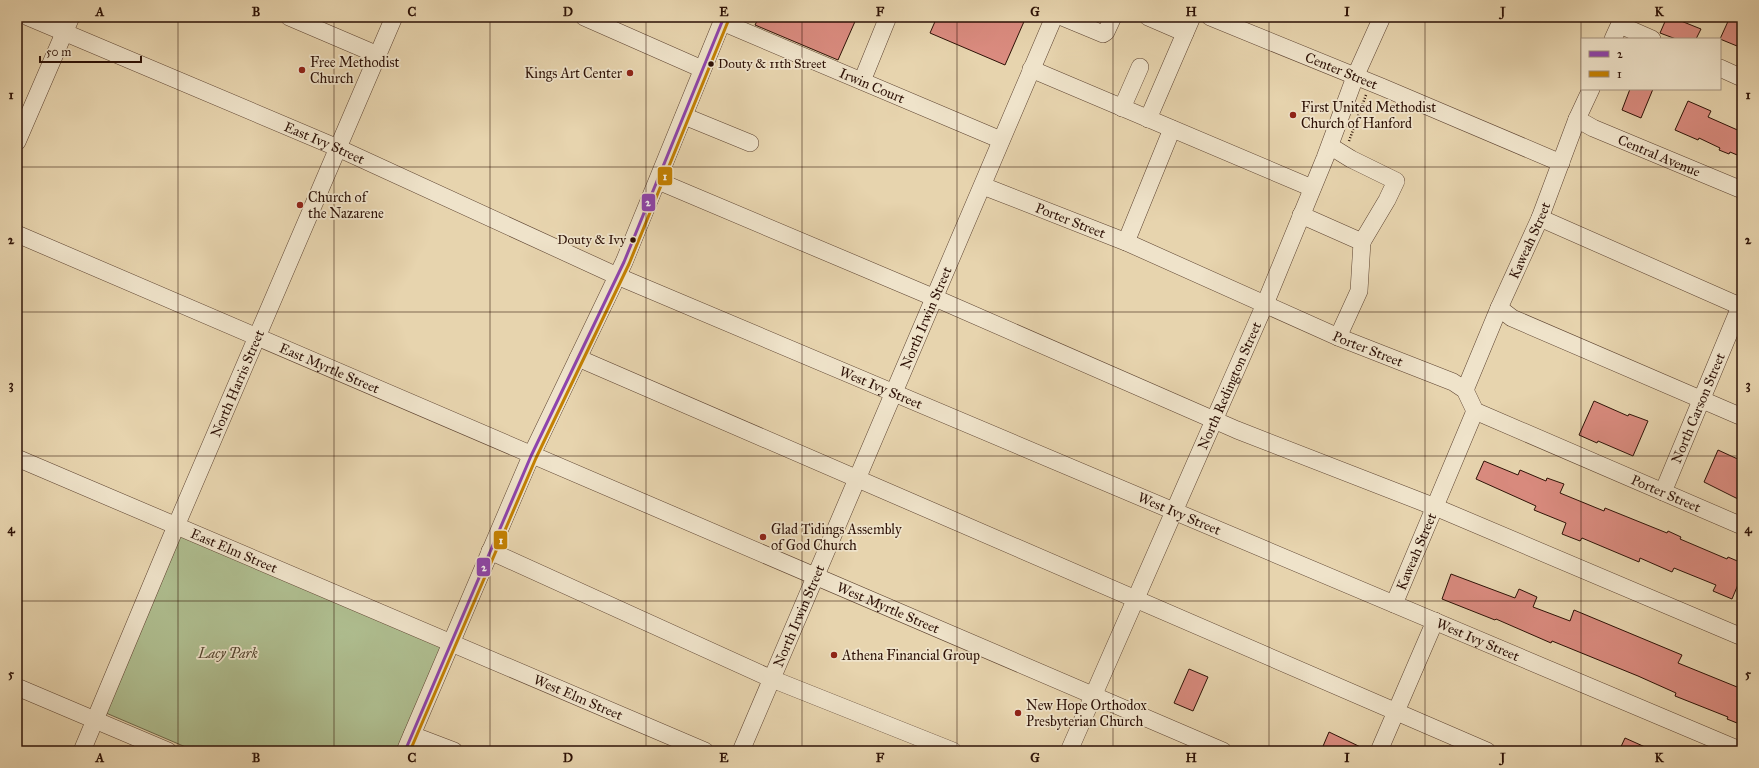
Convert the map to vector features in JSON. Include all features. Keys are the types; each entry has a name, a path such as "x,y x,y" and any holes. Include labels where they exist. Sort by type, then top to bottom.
{"street":[{"name":"East Ivy Street","path":"28,17 338,148 617,276"},
{"path":"17,142 71,17"},
{"path":"289,17 378,55"},
{"name":"North Harris Street","path":"82,751 256,337 394,17"},
{"path":"584,17 702,69"},
{"path":"862,81 888,17"},
{"name":"North Irwin Street","path":"741,751 935,298 1000,140 1054,17"},
{"path":"1062,17 1102,34 1106,32 1113,17"},
{"path":"1148,17 1185,33"},
{"path":"1148,119 1192,17"},
{"name":"Center Street","path":"1210,17 1389,90 1561,163"},
{"name":"North Redington Street","path":"1069,751 1265,304 1330,146 1354,77 1382,17"},
{"path":"405,751 531,456 617,276 658,181 723,19"},
{"name":"Irwin Court","path":"723,19 1000,140"},
{"path":"1619,27 1649,38"},
{"path":"1122,108 1140,66"},
{"path":"1721,68 1742,78"},
{"path":"1031,69 1312,188"},
{"name":"Kaweah Street","path":"1464,390 1540,218 1577,119 1591,90"},
{"path":"684,116 750,143"},
{"name":"Central Avenue","path":"1577,119 1593,128 1742,190"},
{"path":"1126,242 1172,128"},
{"path":"1330,146 1351,159 1396,181 1387,200 1362,242 1359,290 1338,336"},
{"path":"658,181 935,298 1215,421 1435,507 1742,637"},
{"name":"Porter Street","path":"982,186 1126,242 1338,336 1452,382 1464,390"},
{"path":"1301,215 1362,242"},
{"path":"1540,218 1741,305"},
{"name":"East Myrtle Street","path":"17,234 531,456"},
{"name":"West Ivy Street","path":"617,276 1742,751"},
{"name":"North Carson Street","path":"1663,492 1700,400 1741,305"},
{"path":"1499,308 1512,318 1742,417"},
{"path":"578,358 1487,751"},
{"path":"1464,390 1475,411"},
{"name":"Kaweah Street","path":"1394,604 1475,411"},
{"name":"Porter Street","path":"1475,411 1742,526"},
{"name":"West Myrtle Street","path":"531,456 1223,751"},
{"name":"East Elm Street","path":"17,458 451,643"},
{"path":"490,551 772,679 953,751"},
{"path":"1379,751 1435,621"},
{"name":"West Elm Street","path":"451,643 705,751"},
{"path":"17,687 168,751"},
{"path":"412,734 454,751"}],"green space":[{"name":"Lacy Park","path":"176,526 451,643 405,751 195,751 99,710"}],"building":[{"path":"759,17 857,17 838,60 755,25"},
{"path":"937,17 1026,17 1005,65 930,33"},
{"path":"1667,17 1671,17 1701,29 1696,38 1673,38 1660,33"},
{"path":"1730,17 1742,17 1742,36 1737,46 1720,38"},
{"path":"1630,90 1653,90 1641,118 1622,110"},
{"path":"1688,101 1711,111 1708,117 1742,132 1742,157 1730,152 1729,154 1719,150 1720,148 1699,138 1698,140 1675,130"},
{"path":"1594,401 1628,416 1629,414 1648,421 1633,456 1598,441 1597,443 1579,435"},
{"path":"1718,450 1742,461 1742,501 1704,482"},
{"path":"1484,461 1518,475 1520,470 1546,481 1547,478 1564,484 1560,493 1604,511 1605,508 1667,533 1668,531 1681,537 1680,539 1727,559 1728,557 1742,563 1742,575 1732,599 1713,591 1716,585 1674,568 1672,572 1640,558 1639,562 1582,538 1580,541 1562,534 1566,523 1534,510 1536,506 1476,479"},
{"path":"1451,574 1515,598 1519,589 1537,597 1533,607 1570,621 1574,610 1682,655 1678,663 1742,689 1742,725 1727,719 1728,717 1675,696 1676,693 1638,676 1442,599"},
{"path":"1189,669 1208,677 1193,711 1174,703"},
{"path":"1329,732 1369,751 1321,751"},
{"path":"1625,738 1654,751 1619,751"}],"transit line":[{"name":"2","path":"405,751 531,456 624,262 724,17"},
{"name":"1","path":"410,751 536,458 629,264 729,19"}],"place":[{"name":"Douty & 11th Street","path":"711,64"},
{"name":"Free Methodist Church","path":"302,70"},
{"name":"Kings Art Center","path":"630,73"},
{"name":"First United Methodist Church of Hanford","path":"1293,115"},
{"name":"Church of the Nazarene","path":"300,205"},
{"name":"Douty & Ivy","path":"633,240"},
{"name":"Glad Tidings Assembly of God Church","path":"763,537"},
{"name":"Athena Financial Group","path":"834,655"},
{"name":"New Hope Orthodox Presbyterian Church","path":"1018,713"}]}
